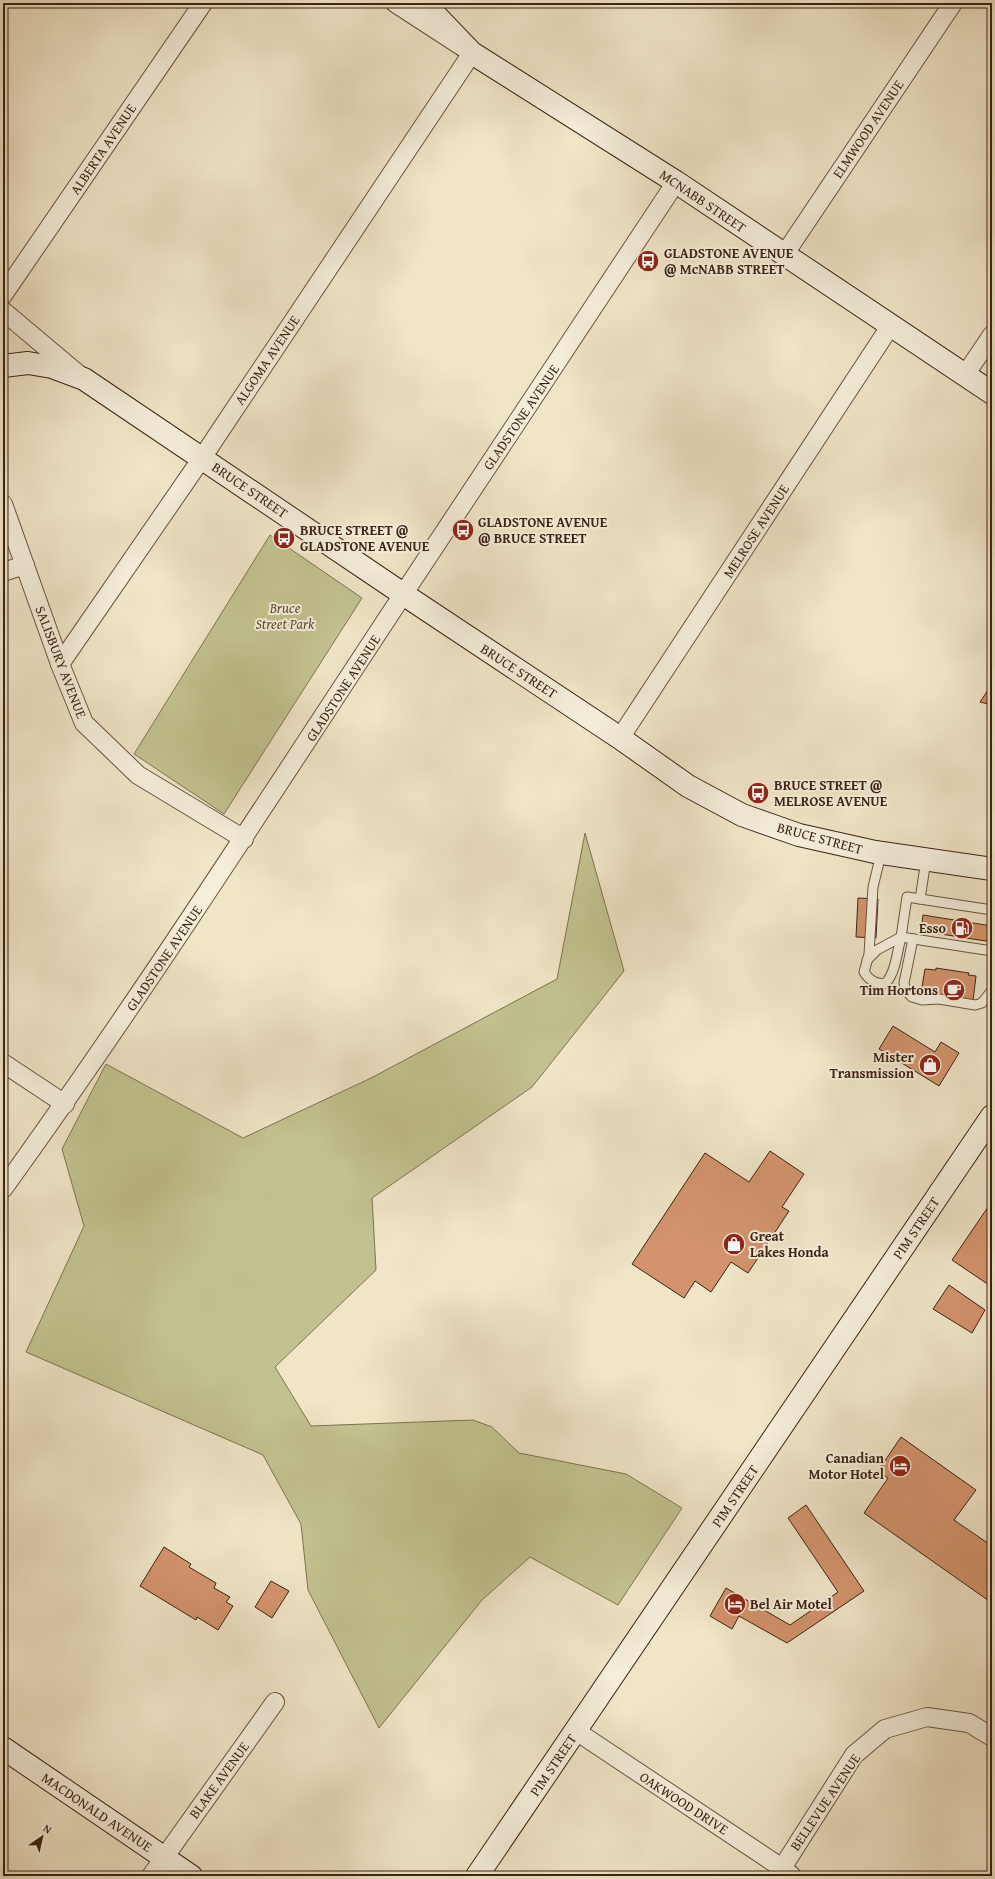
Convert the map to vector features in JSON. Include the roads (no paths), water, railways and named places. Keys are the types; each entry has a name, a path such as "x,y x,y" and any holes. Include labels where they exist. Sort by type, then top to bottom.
{"main road":[{"name":"MCNABB STREET","path":"424,3 472,53 676,182 992,393"},
{"name":"BRUCE STREET","path":"3,366 28,363 52,367 84,380 620,738 688,786 742,815 799,836 881,854 992,869"},
{"name":"PIM STREET","path":"477,1876 992,1116"},
{"name":"MACDONALD AVENUE","path":"3,1748 191,1876"}],"street":[{"name":"ALBERTA AVENUE","path":"3,295 203,3"},
{"name":"MCNABB STREET","path":"395,3 472,53"},
{"name":"ELMWOOD AVENUE","path":"784,255 953,3"},
{"name":"ALGOMA AVENUE","path":"60,664 202,458 472,53"},
{"name":"GLADSTONE AVENUE","path":"3,1189 65,1104 244,840 403,594 676,182"},
{"name":"BRUCE STREET","path":"3,311 84,380"},
{"name":"MELROSE AVENUE","path":"620,738 892,325"},
{"path":"965,375 992,335"},
{"name":"SALISBURY AVENUE","path":"3,504 60,664 84,723 138,775 244,840"},
{"path":"3,572 25,565"},
{"path":"3,1063 65,1104"},
{"name":"BLAKE AVENUE","path":"151,1876 163,1857 275,1702"},
{"name":"BELLEVUE AVENUE","path":"783,1873 854,1755 885,1729 927,1717 969,1723 992,1737"},
{"name":"OAKWOOD DRIVE","path":"576,1731 783,1873"}],"lane":[{"path":"881,854 873,887 867,960 864,972 866,976 876,983 886,983 892,974 901,937 907,897 992,910"},
{"path":"920,899 926,860"},
{"path":"867,960 877,950 901,937 992,951"},
{"path":"913,939 904,983 906,991 912,997 922,1000 939,999 975,1005 982,1003 992,990"}],"place":[{"name":"GLADSTONE AVENUE @ McNABB STREET","path":"648,261"},
{"name":"GLADSTONE AVENUE @ BRUCE STREET","path":"463,530"},
{"name":"BRUCE STREET @ GLADSTONE AVENUE","path":"284,538"},
{"name":"BRUCE STREET @ MELROSE AVENUE","path":"758,793"},
{"name":"Esso","path":"962,928"},
{"name":"Tim Hortons","path":"954,990"},
{"name":"Mister Transmission","path":"930,1065"},
{"name":"Great Lakes Honda","path":"734,1244"},
{"name":"Canadian Motor Hotel","path":"900,1466"},
{"name":"Bel Air Motel","path":"735,1604"}],"park label":[{"name":"Bruce Street Park","path":"285,616"}]}
